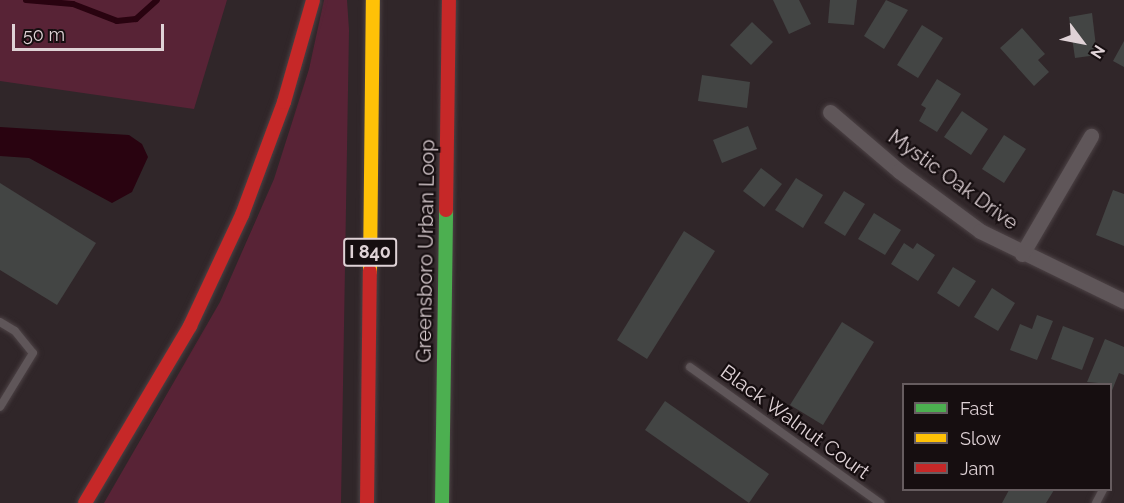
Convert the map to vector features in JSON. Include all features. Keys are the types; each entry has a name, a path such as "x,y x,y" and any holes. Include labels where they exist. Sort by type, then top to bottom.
{"highway":[{"path":"85,503 160,379 218,270 265,158 312,0"},
{"name":"I 840","path":"367,503 374,0"},
{"name":"Greensboro Urban Loop","path":"442,503 449,0"}],"street":[{"name":"Mystic Oak Drive","path":"830,112 898,171 980,231 1022,254 1124,301"},
{"path":"1022,254 1091,136"}],"lane":[{"path":"0,322 15,331 33,353 0,407"},
{"name":"Black Walnut Court","path":"690,367 880,503"}],"shaded area":[{"path":"0,0 227,0 194,109 0,81"},
{"path":"324,0 347,0 349,30 341,503 104,503 220,302 274,179 309,69"},
{"path":"0,127 129,135 142,144 148,157 132,192 112,203 29,158 0,156"}],"building":[{"path":"773,0 799,0 811,24 789,34"},
{"path":"830,0 857,0 854,25 828,23"},
{"path":"886,0 908,10 884,49 864,36"},
{"path":"1092,13 1097,55 1075,58 1069,17"},
{"path":"752,22 773,42 751,65 730,45"},
{"path":"922,25 943,38 918,78 897,65"},
{"path":"1022,28 1045,54 1038,60 1049,72 1034,86 1000,48"},
{"path":"1124,41 1124,67 1113,61"},
{"path":"702,75 750,82 747,108 698,101"},
{"path":"937,79 961,94 937,132 919,121 926,108 921,105"},
{"path":"962,111 988,129 971,155 944,137"},
{"path":"748,126 757,149 722,163 713,140"},
{"path":"1004,135 1026,149 1004,183 982,169"},
{"path":"761,168 782,184 764,207 743,191"},
{"path":"796,178 823,195 803,228 775,210"},
{"path":"0,183 96,243 57,305 0,270"},
{"path":"1113,190 1124,194 1124,246 1096,235"},
{"path":"844,191 865,204 845,236 824,223"},
{"path":"874,213 901,230 885,255 858,239"},
{"path":"684,231 715,251 647,359 617,340"},
{"path":"904,243 913,249 917,243 935,255 918,281 891,264"},
{"path":"953,267 976,281 959,307 937,293"},
{"path":"992,288 1015,303 998,331 974,317"},
{"path":"1037,315 1053,321 1037,360 1010,350 1020,324 1032,329"},
{"path":"842,322 874,342 823,425 790,405"},
{"path":"1063,326 1094,338 1082,370 1051,359"},
{"path":"1105,339 1124,347 1124,375 1119,373 1112,390 1112,383 1087,382"},
{"path":"665,401 769,474 749,503 645,430"},
{"path":"1008,491 1053,491 1046,503 1002,503"}],"waterway":[{"path":"26,0 73,4 117,21 136,19 157,0"}],"traffic: fast":[{"path":"442,503 446,210"}],"traffic: slow":[{"path":"370,271 373,0"}],"traffic: jam":[{"path":"85,503 190,326 242,215 284,102 313,0"},
{"path":"446,210 449,0"},
{"path":"367,503 370,271"}]}
